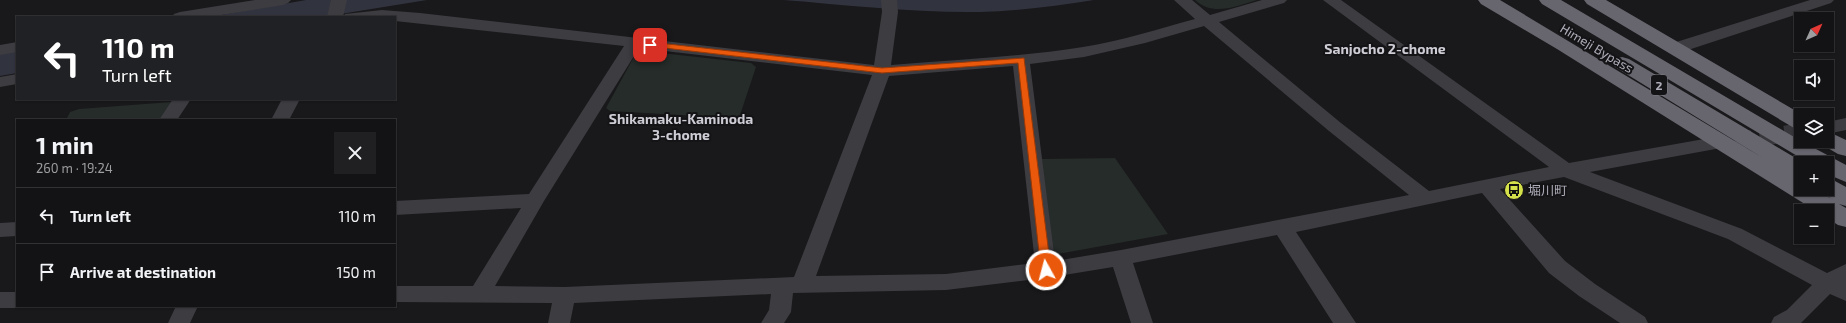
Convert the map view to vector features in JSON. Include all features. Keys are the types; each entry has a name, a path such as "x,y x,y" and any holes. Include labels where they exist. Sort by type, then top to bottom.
{"highway":[{"path":"1487,0 1564,44 1846,219"},
{"name":"Himeji Bypass","path":"1516,0 1542,6 1812,156"},
{"path":"1593,0 1794,119"},
{"name":"Himeji Bypass","path":"1542,6 1794,167"},
{"path":"1834,142 1846,149"},
{"name":"Himeji Bypass","path":"1834,168 1846,175"},
{"path":"1834,190 1846,198"}],"street":[{"path":"181,16 187,0"},
{"path":"187,16 283,0"},
{"path":"335,16 339,0"},
{"path":"1182,0 1334,127 1426,198"},
{"path":"396,16 882,71 1021,60 1084,52 1139,40 1279,0"},
{"path":"1331,0 1567,171 1735,234 1846,293"},
{"path":"1676,48 1826,0"},
{"path":"772,323 780,312 882,71 889,6"},
{"path":"366,16 393,16"},
{"path":"480,294 535,200 634,43"},
{"path":"0,50 16,47"},
{"path":"1021,60 1046,270"},
{"path":"0,82 16,79"},
{"path":"169,119 181,100"},
{"path":"281,119 290,100"},
{"path":"1834,127 1846,124"},
{"path":"396,294 565,295 792,284 946,282 1046,270 1122,258 1283,228 1486,185 1721,142"},
{"path":"1486,185 1557,267 1587,290 1637,323"},
{"path":"396,208 535,200"},
{"path":"1283,228 1345,323"},
{"path":"0,230 16,229"},
{"path":"1122,258 1142,323"},
{"path":"1782,323 1795,316 1827,283 1846,272"},
{"path":"559,323 565,295"},
{"path":"0,300 16,300"},
{"path":"179,323 187,307"}],"shaded area":[{"path":"1195,0 1257,0 1225,9 1217,9 1209,8"},
{"path":"643,51 751,63 756,67 740,115 733,118 610,111 606,108 635,55"},
{"path":"171,102 173,105 163,119 66,119 70,112 79,109"},
{"path":"1115,158 1168,234 1058,254 1050,246 1041,159"}],"water":[{"path":"306,0 427,0 328,16 216,16"},
{"path":"783,0 1094,0 1008,11 955,12 906,10"},
{"path":"16,51 16,73 0,76 0,54"}],"tunnel":[{"path":"1735,141 1794,133"}],"place":[{"name":"堀川町","path":"1514,190"}],"district":[{"name":"Sanjocho 2-chome","path":"1385,48"},
{"name":"Shikamaku-Kaminoda 3-chome","path":"681,126"}],"route":[{"path":"650,45 882,71 1021,60 1046,270"}]}
